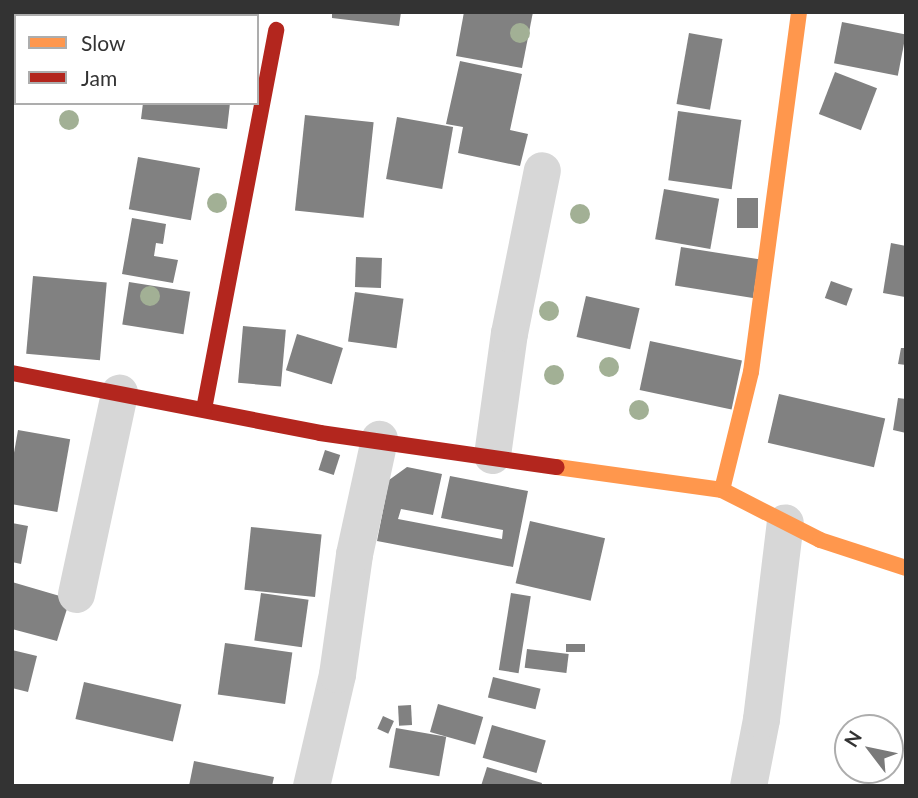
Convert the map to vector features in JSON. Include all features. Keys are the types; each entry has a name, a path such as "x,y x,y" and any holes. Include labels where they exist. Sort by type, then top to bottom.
{"street":[{"path":"722,490 751,372 799,12"},
{"path":"204,410 276,30"},
{"path":"492,455 509,333 542,170"},
{"path":"12,373 320,433 492,455 722,490 820,540 906,568"},
{"path":"76,594 120,393"},
{"path":"311,786 337,674 354,554 379,439"},
{"path":"748,786 761,719 785,522"}],"building":[{"path":"332,12 401,12 399,26 332,18"},
{"path":"464,12 533,12 522,68 456,56"},
{"path":"842,22 906,34 898,76 834,63"},
{"path":"689,33 722,39 710,110 676,104"},
{"path":"460,61 522,74 510,130 528,134 520,166 458,153 463,127 446,124"},
{"path":"835,72 877,88 861,130 819,114"},
{"path":"143,105 230,105 227,129 141,119"},
{"path":"678,111 741,120 732,189 668,180"},
{"path":"305,115 374,122 364,218 295,210"},
{"path":"397,117 453,127 442,189 386,179"},
{"path":"138,157 200,168 191,220 129,209"},
{"path":"664,189 719,199 710,249 655,239"},
{"path":"737,198 758,198 758,228 737,228"},
{"path":"132,218 166,224 163,244 156,243 154,256 178,260 173,283 122,274"},
{"path":"891,243 906,246 905,297 883,293"},
{"path":"681,247 759,259 753,298 675,286"},
{"path":"356,257 382,258 381,288 355,287"},
{"path":"33,276 107,282 100,360 26,354"},
{"path":"831,281 853,289 846,306 825,298"},
{"path":"129,282 190,292 184,334 122,324"},
{"path":"355,292 404,299 397,348 348,342"},
{"path":"586,296 640,308 630,349 577,337"},
{"path":"243,326 286,330 281,387 238,383"},
{"path":"297,334 343,348 332,384 286,370"},
{"path":"650,341 742,361 732,409 640,390"},
{"path":"901,348 906,348 906,365 898,364"},
{"path":"779,394 885,419 874,467 768,443"},
{"path":"898,398 906,399 906,433 893,430"},
{"path":"18,430 70,439 57,512 12,504 12,464"},
{"path":"325,450 340,455 334,475 319,470"},
{"path":"407,467 442,474 433,515 401,509 398,519 502,539 503,530 441,518 450,476 528,491 513,567 377,541 389,480"},
{"path":"530,521 605,538 591,601 516,583"},
{"path":"12,523 28,526 21,564 12,562"},
{"path":"251,527 322,534 315,597 244,590"},
{"path":"12,582 70,599 57,641 12,629"},
{"path":"261,593 309,600 302,647 254,641"},
{"path":"511,593 531,596 519,673 499,670"},
{"path":"225,643 292,652 285,704 218,694"},
{"path":"566,644 585,644 585,652 566,652"},
{"path":"527,649 569,654 566,673 525,668"},
{"path":"12,650 37,656 28,692 12,688"},
{"path":"493,677 541,689 535,709 488,697"},
{"path":"84,682 181,704 173,742 75,719"},
{"path":"438,704 483,717 475,745 430,732"},
{"path":"411,705 412,725 399,726 398,706"},
{"path":"383,716 394,721 388,734 377,729"},
{"path":"492,725 546,740 536,773 483,758"},
{"path":"396,728 446,737 439,776 389,767"},
{"path":"194,761 274,777 272,786 189,786"},
{"path":"487,767 542,783 541,786 481,786"}],"traffic: slow":[{"path":"722,490 751,372 799,12"},
{"path":"557,467 722,490 820,540 906,568"}],"traffic: jam":[{"path":"204,409 276,30"},
{"path":"12,373 320,433 557,467"}]}
